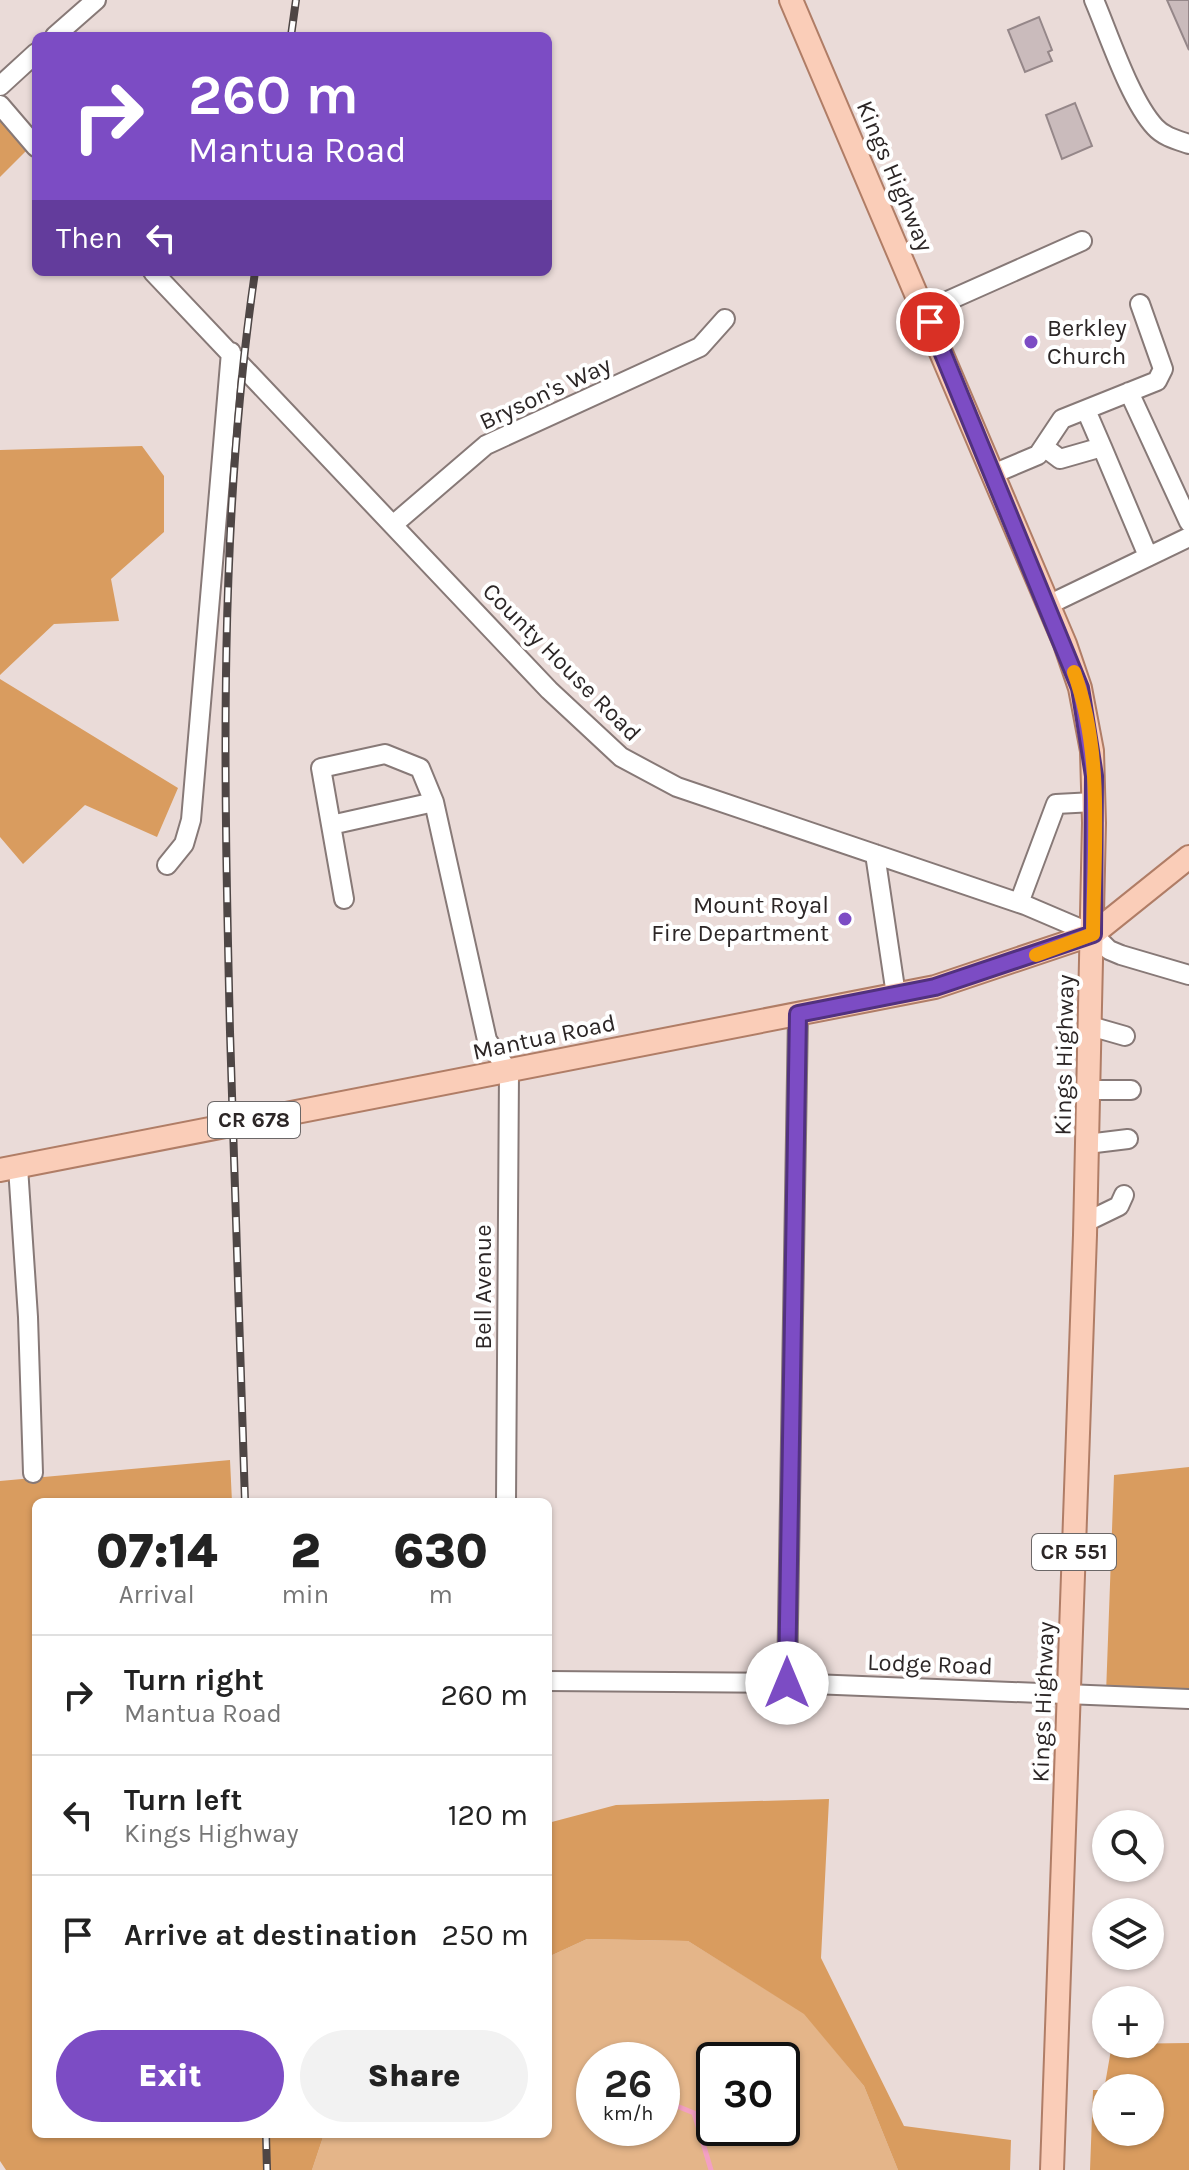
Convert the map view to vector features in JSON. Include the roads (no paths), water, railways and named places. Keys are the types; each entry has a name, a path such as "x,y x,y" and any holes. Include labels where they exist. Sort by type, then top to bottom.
{"main road":[{"name":"Kings Highway","path":"791,0 1048,605 1080,688 1092,751 1093,934 1086,1222 1052,2170"},
{"name":"CR 678","path":"1093,934 1189,857"},
{"name":"Mantua Road","path":"9,1169 935,987 1093,934"}],"street":[{"path":"60,32 96,0"},
{"path":"1094,0 1130,83 1155,127 1170,138 1189,144"},
{"path":"0,86 32,57"},
{"path":"0,105 32,142"},
{"path":"925,311 1082,241"},
{"name":"County House Road","path":"157,276 549,690 621,757 677,787 1019,903 1093,934 1109,950 1189,975"},
{"path":"993,474 1038,455 1062,419 1157,381 1163,369 1140,304"},
{"name":"Bryson's Way","path":"394,524 486,445 700,347 725,319"},
{"path":"167,865 184,844 191,820 231,352"},
{"path":"1129,392 1189,522"},
{"path":"1086,410 1148,556"},
{"path":"1044,447 1060,459 1102,447"},
{"path":"1048,605 1189,537"},
{"path":"344,899 321,768 385,754 420,768 434,802 487,1040 509,1072"},
{"path":"331,825 434,802"},
{"path":"1019,903 1056,804 1094,802"},
{"path":"875,854 896,995"},
{"path":"787,1683 798,1014"},
{"path":"1090,1026 1125,1036"},
{"name":"Bell Avenue","path":"506,1498 509,1072"},
{"path":"1089,1090 1131,1090"},
{"path":"1087,1144 1128,1139"},
{"path":"9,1169 28,1317 33,1473"},
{"path":"1086,1222 1119,1206 1124,1195"},
{"name":"Lodge Road","path":"552,1681 787,1683 1189,1699"}],"waterway":[{"path":"680,2107 694,2113 711,2170"}],"railway":[{"path":"292,32 296,0"},
{"path":"245,1498 230,1032 226,651 235,461 254,276"},
{"path":"266,2138 267,2170"}],"place":[{"name":"Berkley Church","path":"1031,342"},
{"name":"Mount Royal Fire Department","path":"845,919"}]}
